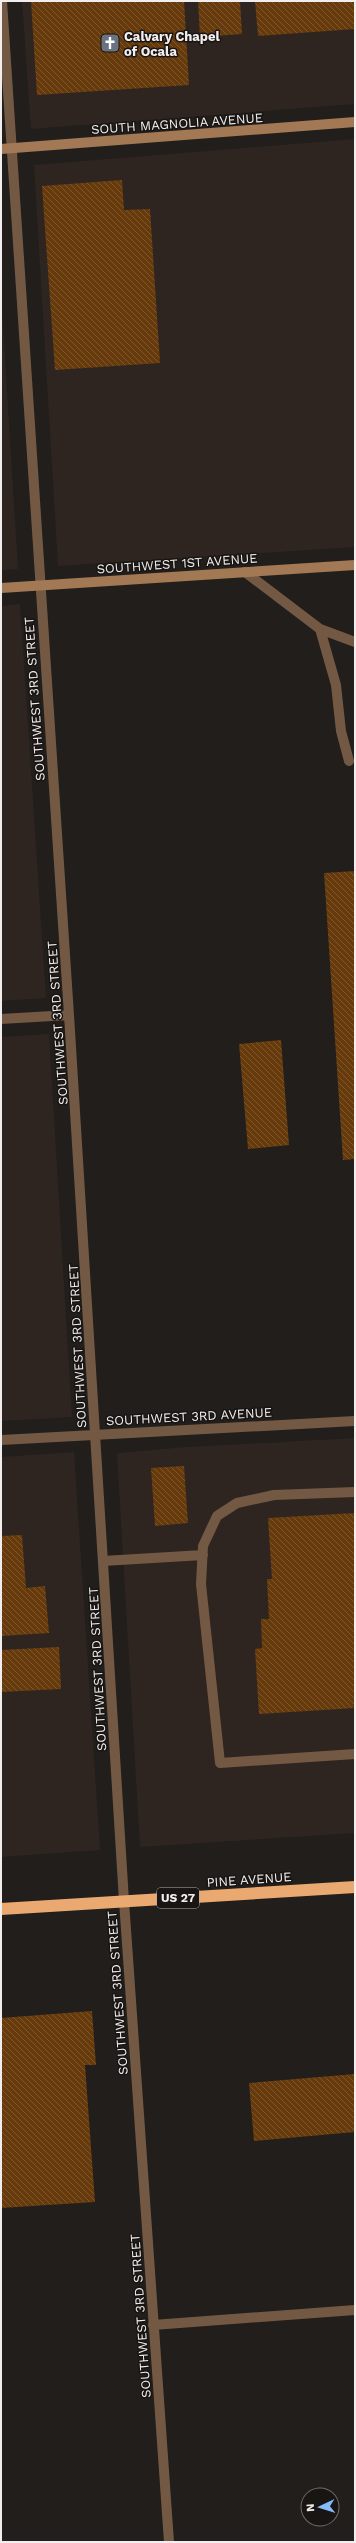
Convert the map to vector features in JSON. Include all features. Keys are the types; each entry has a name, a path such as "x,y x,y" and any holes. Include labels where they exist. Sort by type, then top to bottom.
{"highway":[{"name":"PINE AVENUE","path":"1,1909 355,1887"}],"main road":[{"name":"SOUTH MAGNOLIA AVENUE","path":"1,149 355,122"},
{"name":"SOUTHWEST 1ST AVENUE","path":"1,588 355,565"}],"street":[{"name":"SOUTHWEST 3RD STREET","path":"2,1 39,585 69,1015 124,1901 169,2542"},
{"path":"244,572 320,629 355,642"},
{"path":"320,629 336,686 341,731 349,761"},
{"path":"1,1019 69,1015"},
{"name":"SOUTHWEST 3RD AVENUE","path":"1,1440 355,1421"},
{"path":"355,1492 274,1495 237,1503 217,1516 203,1546 201,1584 220,1763 355,1754"},
{"path":"103,1561 203,1555"},
{"path":"154,2325 355,2310"}],"shaded area":[{"path":"22,1 355,1 355,104 31,129"},
{"path":"355,139 355,547 58,566 34,165"},
{"path":"1,294 18,569 1,570"},
{"path":"20,604 46,998 1,1001 1,606"},
{"path":"49,1034 72,1417 1,1421 1,1037"},
{"path":"355,1438 355,1833 140,1847 117,1453 187,1447"},
{"path":"74,1452 100,1850 1,1857 1,1457"}],"building":[{"name":"Calvary Chapel of Ocala","path":"31,1 184,1 189,85 37,95"},
{"path":"198,1 240,1 242,34 200,37"},
{"path":"255,1 355,1 355,29 258,36"},
{"path":"122,180 124,210 150,209 160,363 55,370 42,186"},
{"path":"355,871 355,1159 343,1160 324,873"},
{"path":"281,1040 289,1145 248,1149 239,1044"},
{"path":"184,1466 188,1523 155,1526 151,1468"},
{"path":"355,1513 355,1708 259,1714 255,1649 262,1648 261,1619 269,1619 267,1579 272,1579 268,1518"},
{"path":"22,1535 26,1588 45,1586 49,1633 1,1636 1,1536"},
{"path":"59,1647 61,1689 1,1692 1,1650"},
{"path":"92,2011 96,2065 85,2065 95,2202 1,2208 1,2018"},
{"path":"355,2074 355,2132 254,2141 249,2083"}],"place":[{"name":"Calvary Chapel of Ocala","path":"110,43"}]}
